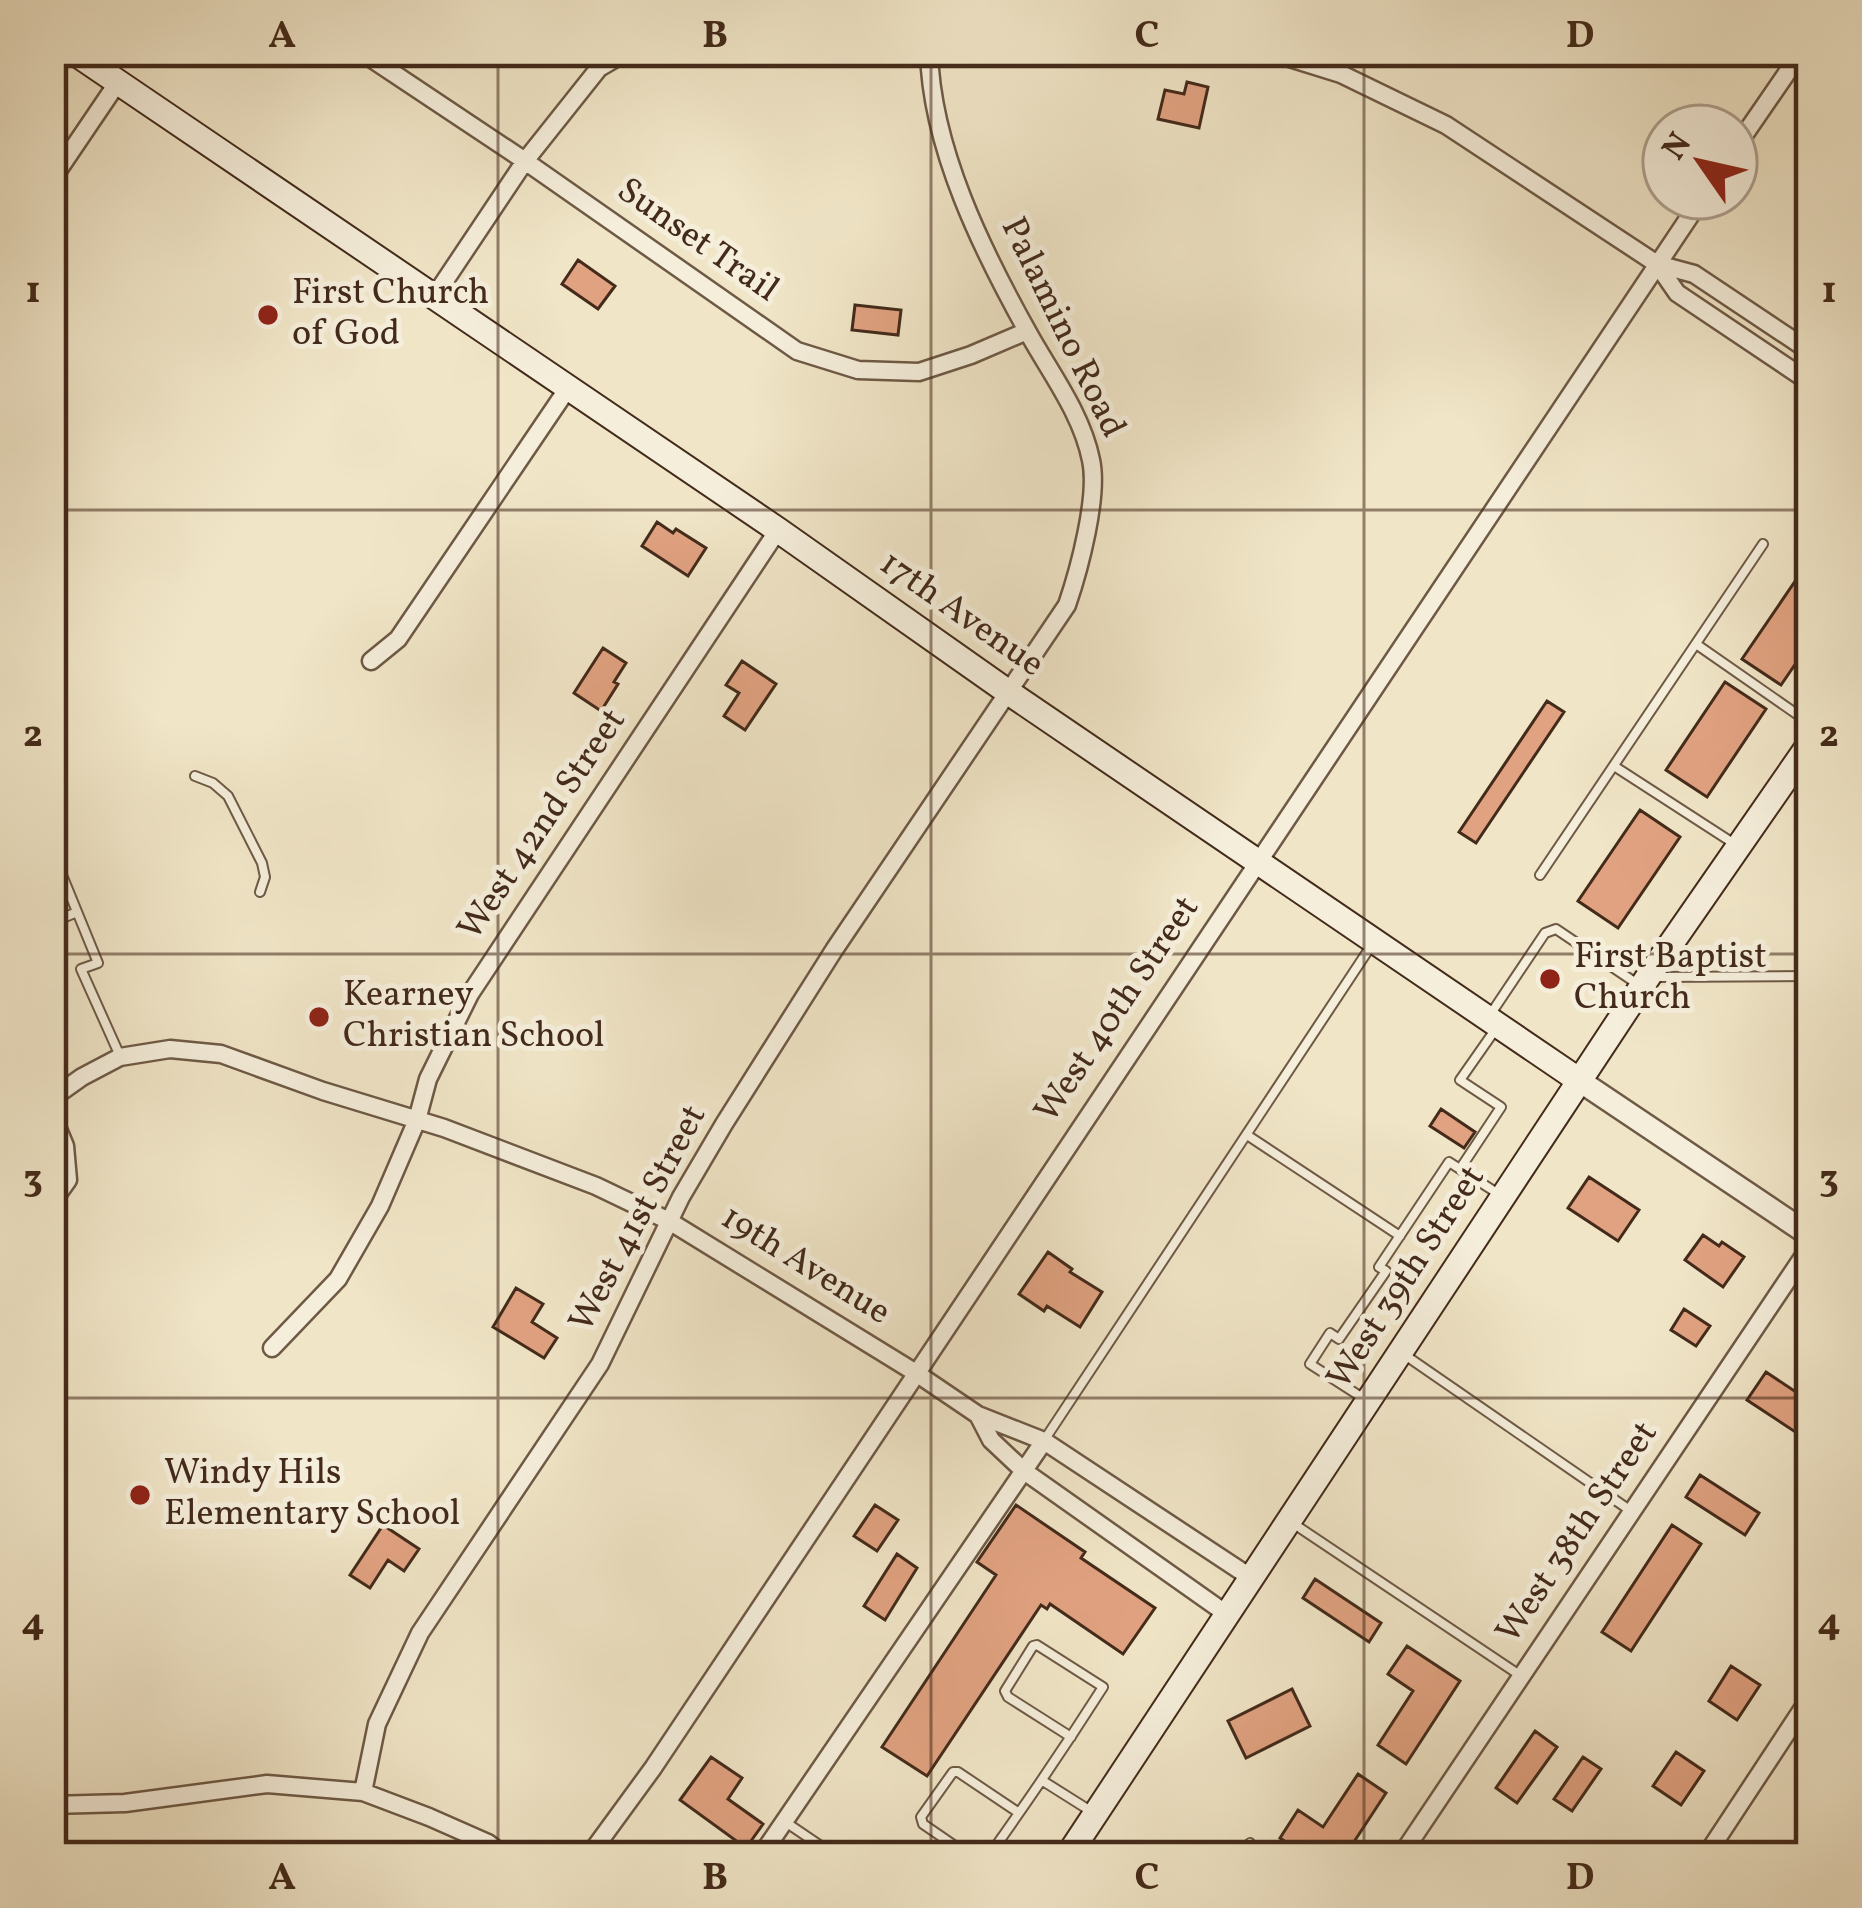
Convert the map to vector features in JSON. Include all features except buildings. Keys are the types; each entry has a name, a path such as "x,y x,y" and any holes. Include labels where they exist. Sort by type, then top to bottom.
{"main road":[{"name":"17th Avenue","path":"72,51 1580,1081"},
{"name":"West 39th Street","path":"1067,1857 1645,982 1807,758"}],"street":[{"name":"Sunset Trail","path":"360,51 797,351 858,370 919,372 1028,331"},
{"path":"434,297 525,161 598,68 628,51"},
{"name":"Palamino Road","path":"929,51 929,78 941,137 987,257 1077,419 1092,463 1082,564 1066,605 1008,692"},
{"path":"1267,51 1341,74 1445,125 1657,264 1694,274 1811,352"},
{"path":"1760,112 1802,51"},
{"path":"51,181 118,82"},
{"name":"West 40th Street","path":"588,1857 653,1768 1686,222"},
{"path":"1657,264 1677,293 1811,383"},
{"path":"371,661 398,639 568,388"},
{"name":"West 42nd Street","path":"272,1348 338,1279 380,1206 417,1120 428,1079 470,994 778,530"},
{"name":"West 41st Street","path":"364,1792 377,1724 420,1633 600,1364 669,1220 724,1124 1008,692"},
{"name":"19th Avenue","path":"51,1100 120,1057 170,1049 220,1054 596,1186 669,1220 978,1415 1044,1441 1253,1579"},
{"name":"17th Avenue","path":"1580,1081 1811,1241"},
{"path":"51,1112 65,1146 68,1180 51,1204"},
{"name":"West 38th Street","path":"1400,1857 1811,1241"},
{"name":"19th Avenue","path":"978,1415 991,1440 1024,1471 1228,1615"},
{"path":"760,1857 1044,1441"},
{"path":"1705,1857 1811,1696"},
{"path":"51,1804 125,1802 267,1784 364,1792 488,1843 506,1857"}],"lane":[{"path":"1540,875 1762,544"},
{"path":"1696,644 1811,724"},
{"path":"1614,766 1739,847"},
{"path":"195,776 228,796 262,863 265,877 260,892"},
{"path":"51,848 98,963 81,969 120,1057"},
{"path":"51,923 78,912"},
{"path":"1460,1169 1501,1107 1460,1080 1551,929 1645,982 1811,976"},
{"path":"1044,1441 1374,942"},
{"path":"1247,1135 1400,1236"},
{"path":"1368,1402 1310,1364 1330,1333 1339,1339 1386,1271 1379,1267 1449,1162 1503,1198"},
{"path":"1401,1352 1631,1511"},
{"path":"1290,1521 1521,1676"},
{"path":"988,1857 1043,1780 1071,1738 1103,1688 1033,1646 1005,1691 1071,1738"},
{"path":"971,1857 923,1824 921,1817 953,1772 1019,1813"},
{"path":"1043,1780 1095,1814"},
{"path":"783,1820 837,1857"},
{"path":"1241,1857 1250,1843"}],"place":[{"name":"First Church of God","path":"268,315"},
{"name":"First Baptist Church","path":"1550,979"},
{"name":"Kearney Christian School","path":"319,1017"},
{"name":"Windy Hils Elementary School","path":"140,1495"}]}
